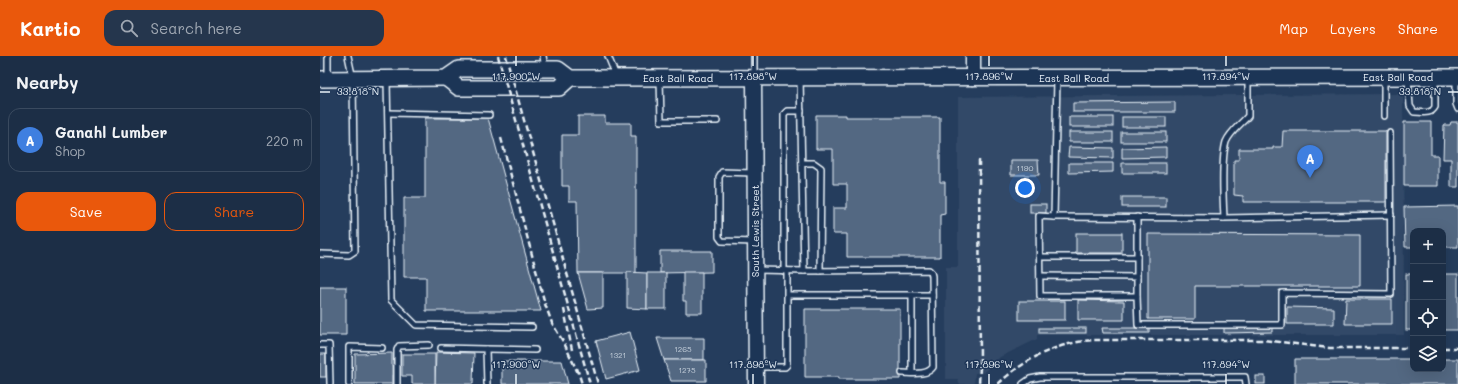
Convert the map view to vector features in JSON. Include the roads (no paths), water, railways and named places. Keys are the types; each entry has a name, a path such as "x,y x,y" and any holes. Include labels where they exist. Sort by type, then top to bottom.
{"main road":[{"path":"973,56 973,78"},
{"name":"East Ball Road","path":"324,79 446,78 459,69 544,62 558,69 570,78 1457,77"},
{"path":"446,78 459,88 560,88 570,78"},
{"name":"South Lewis Street","path":"754,78 756,384"}],"lane":[{"path":"324,79 328,56"},
{"path":"320,254 349,255 355,251 353,79 348,56"},
{"path":"608,56 617,78"},
{"path":"754,56 754,78"},
{"path":"1224,218 1224,160 1226,142 1232,133 1248,116 1248,77"},
{"path":"1384,77 1384,116"},
{"path":"1408,77 1410,106 1414,112 1430,112 1434,110 1435,77"},
{"path":"1457,77 1456,104 1458,110"},
{"path":"660,78 661,122 717,121"},
{"path":"800,78 804,271"},
{"path":"1054,217 1057,78"},
{"path":"387,79 391,300 416,325 532,326"},
{"path":"756,367 784,367 787,365 788,296 786,271 784,114 786,111 801,111"},
{"path":"388,113 488,115"},
{"path":"1137,217 1138,325 1282,325 1282,293 1391,294 1390,133"},
{"path":"802,163 814,163 821,168 820,271"},
{"path":"755,173 722,172 719,177 719,237 722,241 755,242"},
{"path":"1137,296 1040,296 1040,216 1224,218 1391,215"},
{"path":"1040,257 1137,256"},
{"path":"756,270 929,270 932,276 933,367 930,371 925,373 902,373"},
{"path":"1040,276 1137,277"},
{"path":"788,296 932,296"},
{"path":"912,296 912,373"},
{"path":"320,345 330,345 330,384"},
{"path":"397,384 398,346 429,345"},
{"path":"349,384 349,347 382,348"},
{"path":"441,348 534,350"},
{"path":"486,349 487,384"},
{"path":"1023,384 1030,379 1040,377 1246,377 1246,384"}],"railway":[{"path":"498,56 590,384"},
{"path":"506,56 598,384"},
{"path":"501,138 545,304 552,323 564,343 578,373"},
{"path":"979,160 979,384"},
{"path":"564,309 572,350"},
{"path":"998,384 1019,367 1042,354 1066,345 1093,340 1264,340 1329,348 1410,348"},
{"path":"1446,348 1458,348"},
{"path":"577,368 582,384"}],"place":[{"name":"Ganahl Lumber","path":"1310,178"}]}
